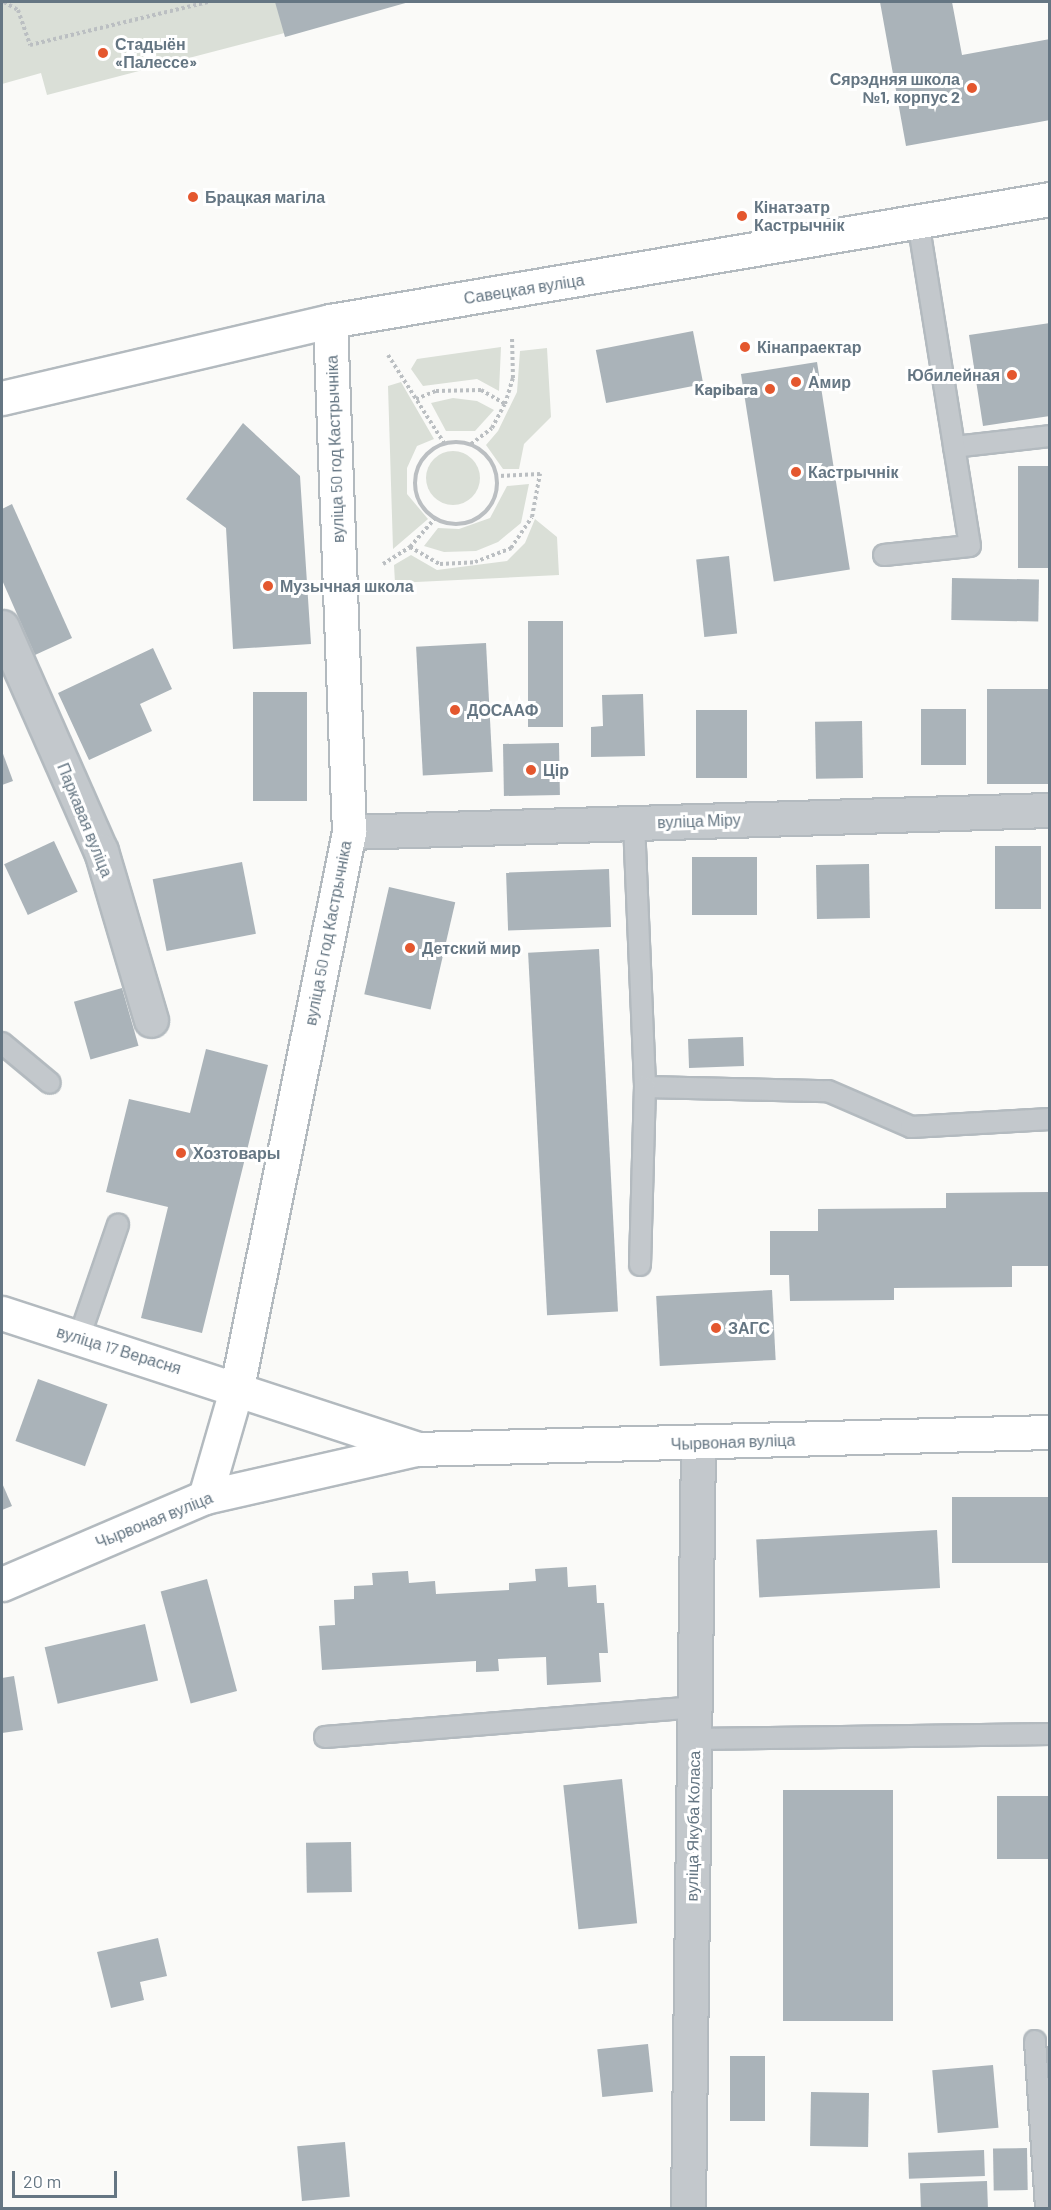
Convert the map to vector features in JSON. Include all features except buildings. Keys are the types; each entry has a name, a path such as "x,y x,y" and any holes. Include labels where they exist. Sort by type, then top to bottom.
{"street":[{"name":"Савецкая вуліца","path":"2,398 330,321 1050,200"},
{"name":"вуліца 50 год Кастрычніка","path":"205,1497 237,1387 349,832 330,321"},
{"name":"Паркавая вуліца","path":"2,627 101,852 151,1020"},
{"name":"вуліца Міру","path":"349,832 1050,810"},
{"name":"вуліца 17 Верасня","path":"2,1313 237,1387"},
{"name":"Чырвоная вуліца","path":"237,1387 417,1449"},
{"name":"Чырвоная вуліца","path":"2,1584 205,1497 417,1449 1050,1432"},
{"name":"вуліца Якуба Коласа","path":"688,2208 698,1443"}],"lane":[{"path":"884,555 970,546 918,222"},
{"path":"954,447 1050,436"},
{"path":"634,823 645,1087 640,1265"},
{"path":"2,1043 50,1083"},
{"path":"645,1087 828,1091 911,1127 1050,1119"},
{"path":"79,1338 118,1225"},
{"path":"325,1737 694,1707"},
{"path":"694,1739 1050,1734"},
{"path":"1035,2041 1046,2208"}],"path":[{"path":"4,2 18,10 30,45 208,2"},
{"path":"471,444 492,428 505,404 513,378 512,336"},
{"path":"388,355 444,443"},
{"path":"416,399 436,392 481,390 505,404"},
{"path":"444,443 471,444 483,452 498,476 493,501 474,520 447,523 424,510 414,484 422,458 444,443"},
{"path":"410,547 440,564 475,562 511,548 532,517 540,474 498,476"},
{"path":"383,564 410,547 435,518"}],"shaded area":[{"name":"Стадыён «Палессе»","path":"2,2 403,2 47,95 41,73 2,84"},
{"path":"501,347 499,391 477,379 423,386 411,369 417,359"},
{"path":"547,348 551,417 524,444 519,469 503,469 486,445 498,431 517,392 520,351"},
{"path":"401,382 434,439 417,446 407,468 407,494 428,519 393,549 388,386"},
{"path":"453,398 477,401 494,410 475,431 446,431 431,403"},
{"path":"453,451 463,453 472,459 478,468 480,478 478,488 472,497 463,503 453,505 443,503 434,497 428,488 426,478 428,468 434,459 443,453"},
{"path":"529,484 521,523 498,542 476,551 444,552 424,546 438,528 459,529 490,518 507,486"},
{"path":"535,519 557,537 559,575 395,583 394,565 411,555 437,570 507,561 525,543"}],"place":[{"name":"Стадыён «Палессе»","path":"103,53"},
{"name":"Сярэдняя школа №1, корпус 2","path":"972,88"},
{"name":"Брацкая магіла","path":"193,197"},
{"name":"Кінатэатр Кастрычнік","path":"742,216"},
{"name":"Кінапраектар","path":"745,347"},
{"name":"Юбилейная","path":"1012,375"},
{"name":"Амир","path":"796,382"},
{"name":"Kapibara","path":"770,389"},
{"name":"Кастрычнік","path":"796,472"},
{"name":"Музычная школа","path":"268,586"},
{"name":"ДОСААФ","path":"455,710"},
{"name":"Цір","path":"531,770"},
{"name":"Детский мир","path":"410,948"},
{"name":"Хозтовары","path":"181,1153"},
{"name":"ЗАГС","path":"716,1328"}]}
